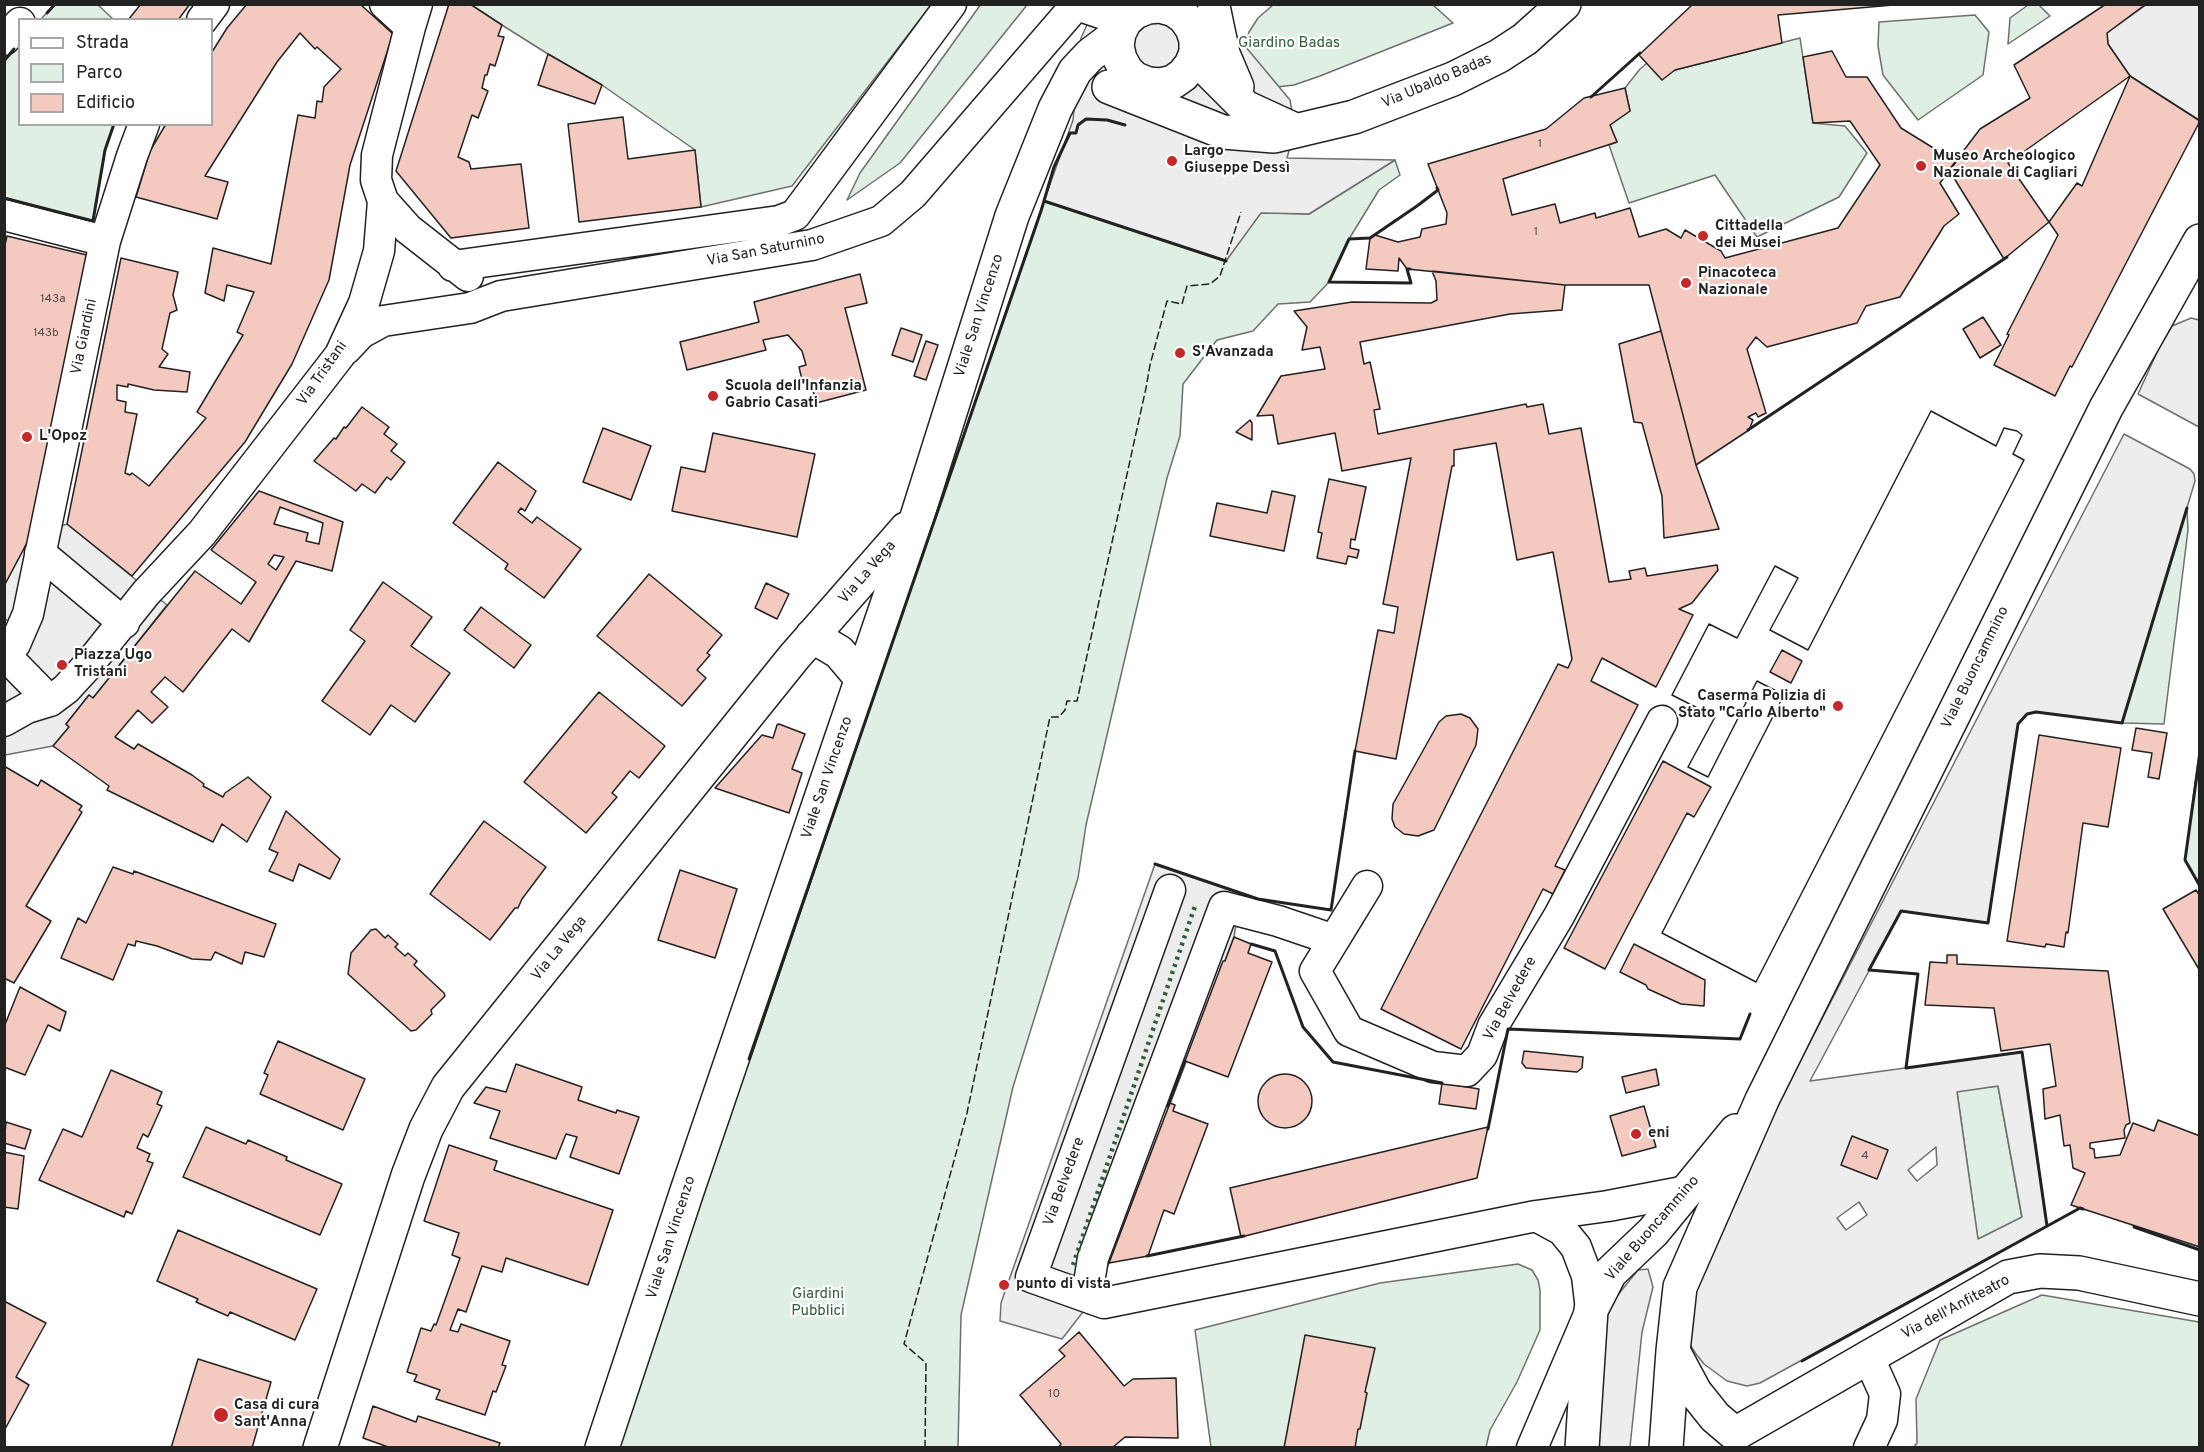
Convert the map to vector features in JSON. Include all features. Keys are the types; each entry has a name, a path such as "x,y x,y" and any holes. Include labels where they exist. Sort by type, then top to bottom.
{"street":[{"path":"25,18 36,4"},
{"path":"204,18 214,4"},
{"path":"385,4 413,16"},
{"name":"Via San Saturnino","path":"453,266 779,221 795,215 951,4"},
{"name":"Via Ubaldo Badas","path":"1123,83 1162,108 1223,132 1274,136 1354,117 1453,79 1499,56 1526,39 1564,4"},
{"name":"Via San Saturnino","path":"340,355 361,333 383,321 470,308 501,296 812,245 881,221 913,194 1077,5 1122,27"},
{"path":"1123,83 1126,70 1117,46 1122,27 1136,12 1148,7 1160,6 1198,7"},
{"path":"1198,7 1223,54 1245,106"},
{"path":"1055,109 1084,94 1123,83 1160,85 1173,82 1183,75 1191,65 1196,48 1198,7"},
{"name":"Via Tristani","path":"124,623 146,593 202,534 340,355 364,303 379,251 383,201 376,180 377,155 413,16"},
{"path":"4,40 18,25"},
{"name":"Viale San Vincenzo","path":"602,1448 698,1158 917,517 1012,216 1055,109 1075,71 1122,27"},
{"path":"1196,48 1211,73 1245,106 1295,130"},
{"name":"Via Giardini","path":"40,553 105,241 143,126"},
{"path":"383,201 408,229 453,266 501,296"},
{"path":"4,215 105,241"},
{"name":"Viale Buoncammino","path":"1666,1448 1680,1287 1762,1100 2106,408 2192,276 2199,241"},
{"name":"Via La Vega","path":"320,1448 408,1176 426,1129 448,1087 812,636 917,517"},
{"path":"4,721 27,708 50,700 66,689 124,623 40,553 28,614 15,644 5,657 50,700"},
{"path":"812,636 839,652 862,679"},
{"name":"Via Belvedere","path":"1366,886 1315,970 1349,1031 1433,1067 1467,1071 1482,1055 1493,1026 1559,916 1662,721"},
{"name":"Via Belvedere","path":"1170,890 1031,1277 1104,1303 1536,1216 1608,1206 1687,1191"},
{"path":"1093,1299 1089,1283 1093,1258 1224,907 1278,921 1334,940"},
{"name":"Viale Buoncammino","path":"1582,1448 1591,1310 1610,1273 1653,1232 1762,1100"},
{"path":"1608,1206 1653,1232 1671,1249 1680,1287"},
{"path":"1532,1448 1591,1310 1587,1276 1576,1247 1562,1230 1536,1216"},
{"name":"Via dell'Anfiteatro","path":"1673,1351 1695,1392 1715,1417 1735,1434 2008,1277 2040,1271 2079,1273 2199,1299"},
{"path":"1868,1356 1885,1394 1882,1420 1869,1448"}],"green space":[{"path":"55,4 98,5 112,18 42,18"},
{"path":"981,4 1027,5 900,163 847,200 860,173"},
{"path":"470,5 931,5 792,186 701,207 695,150 602,85"},
{"name":"Giardino Badas","path":"1273,5 1433,5 1453,23 1320,76 1294,85 1277,87 1249,62 1246,43 1249,32 1258,18"},
{"path":"2028,5 2039,5 2050,16 2008,44 2010,18"},
{"path":"1975,15 1989,32 1983,75 1918,120 1883,75 1878,46 1879,22"},
{"path":"1800,38 1813,123 1845,126 1867,153 1839,197 1757,237 1715,175 1629,203 1609,145 1617,142 1610,125 1630,111 1625,88 1640,69 1647,63 1675,70"},
{"path":"18,44 18,126 114,126 105,150 93,221 5,198 4,61"},
{"name":"Giardini Pubblici","path":"1395,160 1400,175 1379,190 1349,239 1329,282 1310,302 1278,304 1253,331 1217,340 1183,384 1180,436 1167,478 1086,825 1078,878 1013,1087 961,1315 958,1447 619,1448 708,1179 1044,201 1226,261 1241,212 1309,214"},
{"path":"2187,508 2188,530 2164,724 2122,723"},
{"path":"2199,753 2200,886 2185,860"},
{"path":"1998,1086 2022,1218 1978,1240 1957,1091"},
{"path":"1518,1264 1532,1270 1538,1280 1540,1330 1517,1382 1490,1430 1486,1447 1211,1447 1195,1330 1380,1283"},
{"path":"2042,1295 2199,1322 2199,1447 1914,1447 1917,1443 1916,1399 1940,1340"}],"shaded area":[{"name":"Largo Giuseppe Dessì","path":"1096,5 1205,5 1235,34 1290,100 1295,130 1287,158 1395,160 1309,214 1261,213 1226,261 1044,201 1073,120 1081,38"},
{"path":"2146,5 2199,5 2199,120 2130,76 2108,44 2107,33"},
{"path":"2191,318 2199,320 2199,427 2138,394 2172,326"},
{"path":"2124,434 2190,469 2195,481 2122,723 2036,712 2027,714 2018,724 1988,923 1901,911 1810,1081 2022,1052 2047,1226 1760,1383 1747,1386 1727,1381 1704,1364 1696,1354 1689,1343 1684,1318 1761,1137","holes":["1998,1086 2022,1217 1978,1239 1957,1092","1936,1147 1937,1165 1917,1181 1908,1170","1859,1202 1867,1215 1846,1230 1837,1218"]},
{"name":"Piazza Ugo Tristani","path":"67,524 167,605 93,698 89,695 66,724 69,727 53,746 5,755 5,635 11,625 5,618 4,586 30,537"},
{"path":"1155,864 1241,893 1234,937 1109,1263 1093,1299 1062,1339 1000,1321 1001,1303"},
{"path":"1648,1269 1653,1287 1642,1332 1630,1447 1589,1448 1587,1431 1609,1306 1638,1270"}],"building":[{"path":"141,4 190,4 180,18 130,18"},
{"path":"247,4 360,4 393,34 350,165 329,280 292,364 245,442 132,576 67,524 121,258 178,272 173,295 177,310 170,313 162,349 168,354 159,367 190,372 187,392 154,390 128,384 128,387 117,385 117,400 126,402 125,412 137,414 125,473 130,475 132,473 149,486 206,418 197,412 243,335 237,332 254,292 227,285 224,301 205,293 213,248 271,264 298,115 315,118 317,101 322,102 324,87 341,69 317,47 315,49 300,33 277,62 205,176 228,182 217,219 136,197 150,151 165,126 213,126 213,50 227,28"},
{"path":"449,4 470,4 502,25 498,36 504,37 495,66 490,64 487,75 485,75 482,88 488,91 478,118 472,115 458,157 469,162 471,169 521,164 529,228 451,238 396,171"},
{"path":"1693,4 1905,4 1778,15 1782,43 1675,70 1662,80 1639,55"},
{"path":"2106,4 2146,4 2107,33 2108,44 2130,76 2008,163 2049,222 2004,259 1949,170 1980,129 2030,98 2014,65"},
{"path":"1832,51 1846,77 1867,77 1901,128 1956,162 1940,183 1959,214 1944,226 1900,297 1866,306 1857,323 1767,347 1756,337 1747,349 1766,413 1758,417 1756,413 1748,417 1753,420 1749,430 1696,465 1649,285 1565,285 1407,269 1399,258 1398,271 1366,269 1370,238 1375,235 1398,242 1420,237 1422,229 1446,224 1447,213 1428,164 1546,129 1584,98 1625,88 1630,111 1610,125 1617,142 1503,179 1512,215 1555,204 1560,223 1595,213 1596,218 1630,208 1639,237 1666,229 1681,238 1685,230 1721,251 1725,258 1838,228 1880,165 1850,121 1813,123 1803,57"},
{"path":"548,54 602,85 595,104 538,85"},
{"path":"2130,76 2200,121 2055,396 1994,365 2009,335 2007,334 2058,235 2049,222 2077,183 2082,186"},
{"path":"623,117 628,159 695,150 701,207 579,222 568,124"},
{"path":"7,236 91,256 30,537 4,586 4,249"},
{"path":"1432,271 1565,285 1562,310 1510,314 1360,342 1364,364 1370,362 1380,409 1374,410 1378,434 1526,404 1527,407 1543,404 1549,434 1581,428 1609,582 1631,579 1629,571 1645,568 1647,576 1717,565 1718,570 1692,603 1679,609 1693,615 1656,687 1602,658 1591,681 1638,705 1555,866 1565,870 1553,894 1543,889 1461,1049 1381,1009 1558,664 1568,668 1572,659 1553,552 1517,560 1496,443 1454,450 1454,466 1452,466 1396,759 1355,751 1378,630 1394,633 1398,607 1383,604 1411,458 1342,471 1335,433 1278,444 1273,415 1257,416 1281,376 1325,369 1320,347 1302,350 1307,327 1294,311 1352,302 1431,303 1437,300 1436,281"},
{"path":"860,274 867,303 845,308 866,390 816,403 811,382 803,384 799,367 806,365 802,351 788,335 763,340 766,350 687,370 680,342 759,322 754,302"},
{"path":"1983,317 2001,345 1980,358 1963,329"},
{"path":"901,328 922,335 913,362 892,355"},
{"path":"1661,331 1696,465 1719,529 1664,538 1662,496 1642,423 1634,422 1619,344"},
{"path":"926,341 938,345 926,380 914,376"},
{"path":"362,407 389,427 384,434 397,444 391,451 405,462 391,480 387,477 375,493 362,484 356,491 314,461 334,438 336,439 344,427 346,428"},
{"name":"Caserma Polizia di Stato \"Carlo Alberto\"","path":"1931,411 1996,446 2004,428 2017,431 2022,435 2013,454 2024,460 1756,982 1662,933 1784,695 1757,681 1708,777 1688,767 1715,717 1672,695 1709,624 1737,638 1775,566 1798,578 1770,630 1808,650","holes":["1782,650 1802,661 1791,683 1770,672"]},
{"name":"Caserma Polizia di Stato \"Carlo Alberto\"","path":"1931,411 1996,446 2004,428 2017,431 2022,435 2013,454 2024,460 1756,982 1662,933 1784,695 1757,681 1708,777 1688,767 1715,717 1672,695 1709,624 1737,638 1775,566 1798,578 1770,630 1808,650"},
{"path":"1250,420 1252,423 1252,440 1236,432"},
{"path":"603,428 651,446 631,500 583,482"},
{"path":"713,433 815,454 797,537 672,511 681,467 705,472"},
{"path":"498,462 536,491 525,511 521,508 518,512 532,523 537,517 581,549 544,598 505,569 508,564 453,523"},
{"path":"1329,479 1366,487 1355,540 1351,539 1350,548 1359,550 1357,558 1348,556 1346,564 1317,558 1322,533 1318,532"},
{"path":"259,491 343,522 332,571 296,561 249,642 232,629 183,692 165,677 151,692 168,707 152,723 138,710 115,737 134,749 138,744 192,775 204,784 203,786 223,797 225,793 248,777 271,797 247,842 222,824 213,842 107,790 109,786 53,746 69,727 66,724 89,695 93,698 195,571 241,604 256,582 211,550","holes":["280,507 323,523 319,544 306,541 308,533 274,524","274,555 284,557 276,570 268,564"]},
{"path":"1272,491 1295,496 1284,551 1210,536 1217,503 1267,513"},
{"path":"649,574 722,635 707,653 710,655 697,670 706,678 682,706 597,636"},
{"path":"383,582 432,617 411,646 450,673 415,722 391,705 370,735 322,701 365,641 350,630"},
{"path":"766,583 789,594 777,619 755,608"},
{"path":"481,607 531,645 514,668 464,630"},
{"path":"599,692 665,746 639,778 630,771 612,793 617,797 586,833 524,782"},
{"path":"1461,714 1470,718 1478,729 1476,745 1434,830 1418,836 1404,834 1395,827 1392,819 1393,804 1439,722 1446,716"},
{"path":"779,724 805,734 792,769 802,773 789,813 715,788 762,735 773,738"},
{"path":"2136,728 2167,733 2159,779 2148,777 2152,753 2132,750"},
{"path":"2039,735 2121,748 2108,827 2083,823 2068,933 2066,932 2064,947 2046,944 2045,947 2007,941"},
{"path":"1663,761 1711,787 1694,817 1687,813 1605,969 1564,948"},
{"path":"4,766 38,786 41,780 82,806 79,810 82,812 26,906 51,921 14,983 4,978"},
{"path":"286,811 340,859 330,879 299,864 293,881 269,871 278,853 269,849"},
{"path":"484,821 546,867 518,908 515,908 490,940 430,894"},
{"path":"113,867 133,874 134,871 276,924 264,957 245,952 242,964 215,952 211,960 192,959 136,941 135,946 128,944 113,980 61,958 78,918 86,923"},
{"path":"680,870 737,889 715,958 658,940"},
{"path":"2196,890 2200,896 2200,971 2163,909"},
{"path":"376,929 385,938 388,935 398,944 395,947 405,956 408,953 417,961 414,965 444,993 445,996 431,1010 432,1014 416,1030 411,1031 348,974 351,953 371,930"},
{"path":"1234,937 1251,944 1248,953 1272,962 1228,1077 1185,1061"},
{"path":"1634,944 1705,980 1704,1006 1681,1004 1648,989 1646,985 1620,972"},
{"path":"1947,955 1957,955 1957,964 2108,971 2130,1123 2124,1130 2125,1138 2090,1143 2090,1148 2094,1149 2095,1158 2120,1155 2133,1123 2154,1131 2158,1120 2200,1136 2200,1247 2071,1205 2085,1173 2073,1168 2070,1145 2064,1146 2060,1115 2045,1119 2043,1089 2056,1086 2050,1044 2001,1051 1994,1008 1925,1005 1930,962 1947,963"},
{"path":"20,987 66,1012 60,1031 48,1025 25,1075 4,1067 4,1027"},
{"path":"278,1041 365,1079 343,1130 260,1094 268,1075 264,1073"},
{"path":"1524,1051 1583,1057 1582,1068 1577,1072 1526,1068 1522,1063"},
{"path":"516,1064 582,1087 578,1100 616,1113 617,1110 639,1117 619,1174 570,1157 577,1137 566,1134 556,1159 490,1138 500,1111 474,1103 486,1087 506,1092"},
{"path":"1656,1069 1659,1085 1626,1093 1622,1077"},
{"path":"111,1070 162,1092 157,1104 162,1106 148,1137 143,1134 137,1148 150,1154 147,1161 153,1163 132,1214 126,1211 124,1217 39,1180 63,1129 82,1137"},
{"path":"1280,1074 1290,1074 1300,1078 1308,1086 1312,1101 1308,1116 1300,1124 1290,1128 1280,1128 1270,1124 1262,1116 1258,1106 1258,1096 1262,1086 1270,1078"},
{"path":"1442,1083 1479,1089 1476,1109 1439,1104"},
{"path":"1170,1103 1175,1105 1173,1111 1208,1124 1174,1214 1164,1210 1148,1256 1109,1263"},
{"path":"1644,1106 1656,1147 1622,1156 1610,1116"},
{"path":"6,1122 31,1130 25,1149 4,1143"},
{"path":"206,1127 246,1144 248,1140 287,1157 286,1160 342,1184 320,1235 183,1177"},
{"path":"1488,1127 1477,1178 1241,1237 1230,1188"},
{"path":"1852,1136 1888,1150 1877,1179 1841,1165"},
{"path":"449,1145 497,1161 494,1170 613,1210 588,1285 506,1258 502,1272 482,1266 466,1312 458,1309 450,1330 458,1332 461,1324 510,1341 502,1365 506,1366 496,1392 493,1391 485,1415 436,1399 440,1390 414,1381 417,1375 407,1372 421,1328 431,1331 434,1324 436,1325 460,1258 452,1255 459,1233 424,1221"},
{"path":"4,1152 24,1156 18,1209 4,1207"},
{"path":"178,1230 317,1289 295,1340 230,1312 228,1316 196,1302 198,1299 157,1281"},
{"path":"4,1301 46,1323 16,1377 29,1385 4,1431"},
{"path":"1079,1332 1124,1386 1133,1379 1176,1378 1178,1438 1125,1437 1112,1448 1058,1448 1061,1444 1020,1395 1065,1356 1059,1350"},
{"path":"1305,1335 1375,1348 1355,1448 1284,1448"},
{"name":"Casa di cura Sant'Anna","path":"198,1359 271,1382 252,1448 171,1448"},
{"path":"373,1406 416,1422 418,1416 500,1443 498,1448 391,1448 363,1438"}],"hedge":[{"path":"1073,1265 1195,906"}],"fence":[{"path":"925,1448 926,1363 904,1344 967,1113 1050,717 1059,717 1065,710 1067,701 1077,701 1150,365 1167,301 1182,304 1187,286 1210,284 1220,276 1241,212"}],"wall":[{"path":"47,13 55,4"},
{"path":"4,61 14,49"},
{"path":"1591,97 1640,53"},
{"path":"749,1059 1041,211 1054,167 1070,133 1076,133 1078,125 1086,119 1107,120 1125,125"},
{"path":"4,198 93,221 105,150 113,126"},
{"path":"1410,269 1407,269 1411,283 1329,282 1349,239 1370,238 1417,206 1438,190 1437,188"},
{"path":"1044,201 1226,261"},
{"path":"1748,430 2007,257"},
{"path":"2047,1226 2022,1052 1906,1068 1918,974 1869,970 1901,911 1988,923 2018,724 2027,714 2036,712 2122,723 2187,508"},
{"path":"1155,864 1258,899 1331,910 1355,751"},
{"path":"2200,753 2185,860 2200,886"},
{"path":"1251,944 1275,951 1303,1027 1333,1062 1442,1083"},
{"path":"1488,1129 1508,1029 1740,1039 1750,1014"},
{"path":"1168,1106 1185,1061"},
{"path":"1802,1361 2080,1208 2083,1209"},
{"path":"2134,1227 2200,1250"},
{"path":"1147,1256 1244,1236"}],"place":[{"name":"Largo Giuseppe Dessì","path":"1172,161"},
{"name":"Museo Archeologico Nazionale di Cagliari","path":"1921,166"},
{"name":"Cittadella dei Musei","path":"1703,236"},
{"name":"Pinacoteca Nazionale","path":"1686,283"},
{"name":"S'Avanzada","path":"1180,353"},
{"name":"Scuola dell'Infanzia Gabrio Casati","path":"713,396"},
{"name":"L'Opoz","path":"27,437"},
{"name":"Piazza Ugo Tristani","path":"62,665"},
{"name":"Caserma Polizia di Stato \"Carlo Alberto\"","path":"1838,706"},
{"name":"eni","path":"1636,1134"},
{"name":"punto di vista","path":"1004,1285"},
{"name":"Casa di cura Sant'Anna","path":"221,1415"}]}
